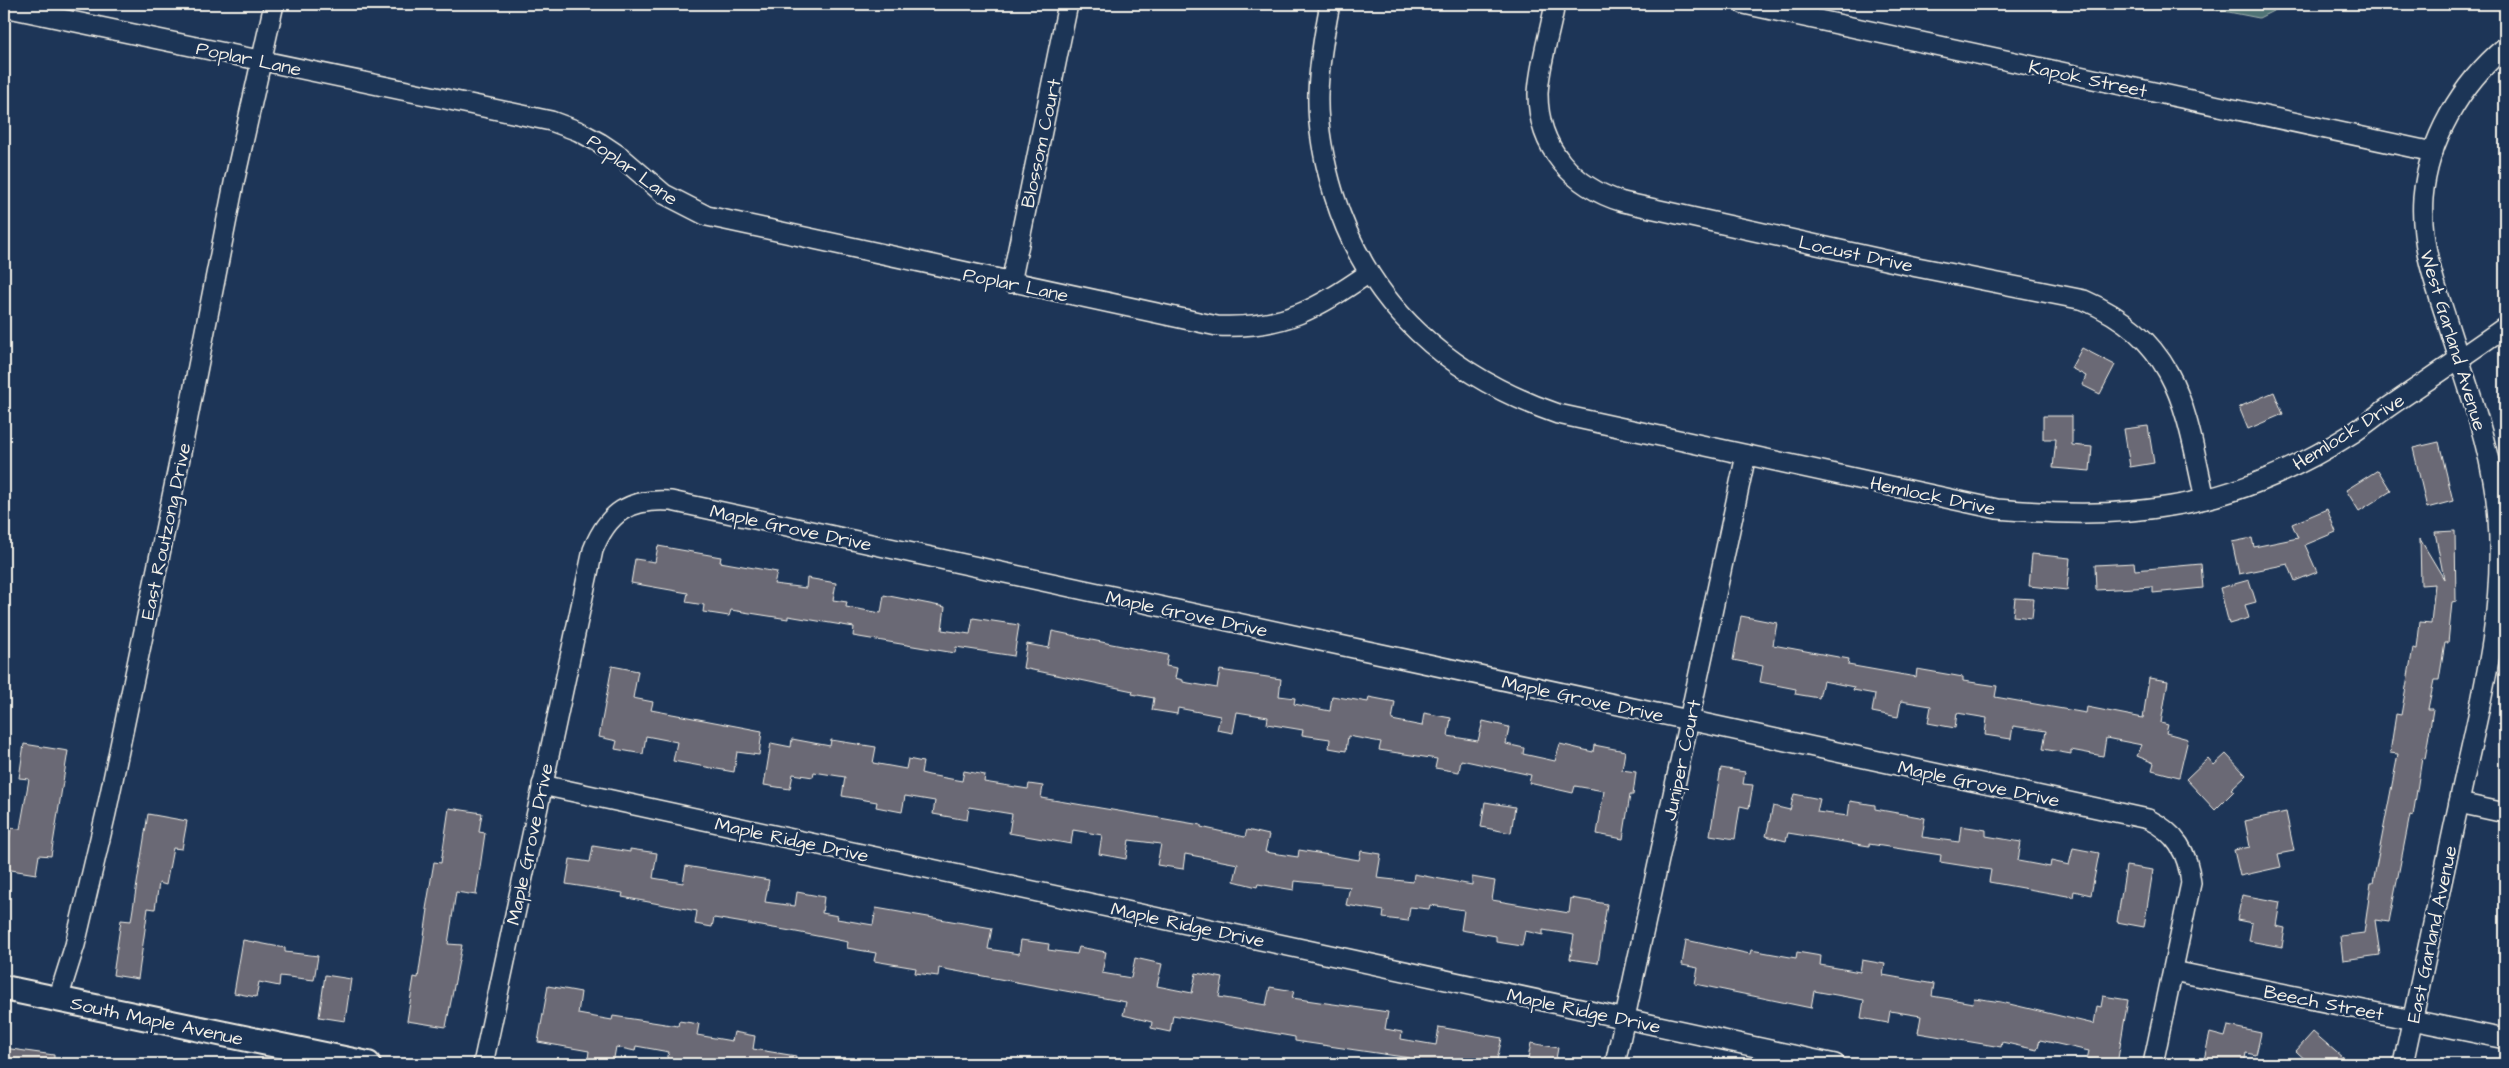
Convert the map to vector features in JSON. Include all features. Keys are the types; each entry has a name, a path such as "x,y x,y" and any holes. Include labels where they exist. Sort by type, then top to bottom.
{"main road":[{"name":"South Maple Avenue","path":"4,988 368,1064"}],"street":[{"name":"East Routzong Drive","path":"58,999 75,945 106,813 274,4"},
{"name":"Blossom Court","path":"1011,283 1068,4"},
{"name":"Hemlock Drive","path":"1330,4 1320,61 1318,96 1320,136 1326,170 1340,214 1369,273 1409,324 1440,353 1475,377 1506,394 1558,414 1997,509 2054,513 2111,513 2173,506 2205,499 2262,480 2316,455 2354,432 2505,327"},
{"name":"Locust Drive","path":"1555,4 1538,92 1539,109 1548,142 1565,168 1578,180 1607,198 1623,202 1917,267 2084,300 2100,307 2132,328 2149,344 2163,362 2175,383 2186,413 2205,499"},
{"name":"Kapok Street","path":"1744,4 2433,152"},
{"name":"Poplar Lane","path":"4,7 551,121 600,142 664,194 707,216 1011,283 1218,326 1240,327 1275,323 1305,313 1330,300 1369,273"},
{"name":"West Garland Avenue","path":"2459,803 2494,643 2501,564 2496,495 2487,451 2427,258 2424,241 2424,196 2433,152 2458,99 2482,69 2505,47"},
{"name":"Juniper Court","path":"1615,1064 1746,455"},
{"name":"Maple Grove Drive","path":"483,1064 593,550 605,525 618,512 634,504 653,500 680,503 2148,819 2163,826 2175,837 2184,850 2189,865 2191,883 2172,971"},
{"name":"Maple Ridge Drive","path":"542,785 1835,1064"},
{"path":"2459,803 2505,813"},
{"name":"East Garland Avenue","path":"2403,1064 2459,803"},
{"path":"2153,1064 2172,971"},
{"name":"Beech Street","path":"2172,971 2505,1038"}],"green space":[{"path":"2188,4 2287,4 2259,18"}],"building":[{"path":"2082,348 2115,365 2100,394 2082,385 2086,376 2071,368"},
{"path":"2274,392 2283,414 2248,429 2239,407"},
{"path":"2043,416 2072,416 2072,445 2092,447 2090,471 2053,468 2056,439 2043,439"},
{"path":"2148,426 2154,463 2130,467 2124,429"},
{"path":"2439,442 2453,501 2427,508 2413,448"},
{"path":"2378,470 2391,491 2359,511 2346,490"},
{"path":"2327,509 2336,532 2305,545 2317,572 2295,581 2288,564 2239,574 2232,542 2252,538 2254,547 2298,538 2292,524"},
{"path":"2455,531 2456,601 2452,602 2448,643 2445,643 2439,680 2434,680 2428,709 2433,709 2425,759 2422,758 2413,816 2410,815 2389,922 2375,920 2380,955 2343,960 2340,936 2364,933 2371,883 2373,883 2398,754 2390,753 2396,714 2401,715 2413,648 2417,649 2420,622 2431,623 2435,584 2421,585 2420,539 2444,579 2435,532"},
{"path":"658,546 721,557 720,562 777,572 774,584 806,588 807,578 836,583 833,600 847,602 846,607 881,613 884,595 945,607 942,630 970,634 973,618 1019,625 1014,656 956,647 955,653 853,636 854,627 788,616 788,619 731,610 729,616 703,612 704,605 686,602 688,593 631,583 635,559 655,562"},
{"path":"2032,554 2070,558 2067,590 2029,586"},
{"path":"2134,563 2135,570 2201,564 2203,588 2153,593 2153,587 2096,590 2095,565"},
{"path":"2249,580 2256,602 2245,605 2249,618 2229,624 2220,588"},
{"path":"2015,598 2034,599 2032,618 2013,616"},
{"path":"1741,616 1777,623 1773,645 1849,659 1848,665 1916,677 1917,669 1963,677 1963,681 1997,686 1995,697 2086,713 2087,707 2143,718 2149,678 2168,681 2161,723 2168,725 2166,733 2188,739 2179,777 2152,770 2154,763 2137,756 2142,745 2106,738 2103,756 2071,750 2071,754 2043,749 2046,731 2013,726 2011,739 1985,735 1987,718 1957,713 1955,728 1928,723 1931,706 1901,701 1898,717 1872,712 1875,694 1853,690 1854,687 1823,681 1819,698 1795,694 1796,689 1760,682 1763,666 1733,660"},
{"path":"1052,631 1168,655 1166,666 1177,668 1175,678 1183,680 1183,682 1217,688 1220,670 1281,679 1279,696 1295,698 1294,704 1330,711 1332,696 1368,702 1369,697 1395,702 1392,720 1422,726 1424,713 1451,718 1448,736 1478,741 1483,721 1509,727 1506,744 1524,748 1523,754 1555,761 1560,744 1593,752 1594,745 1625,751 1622,770 1636,772 1633,795 1630,795 1623,839 1597,834 1604,791 1575,786 1573,793 1529,783 1531,775 1461,760 1459,772 1435,768 1437,759 1379,750 1381,742 1348,736 1346,751 1329,748 1330,739 1302,735 1303,730 1267,724 1268,717 1237,712 1233,733 1217,730 1220,716 1178,708 1177,714 1152,710 1154,698 1132,694 1133,691 1023,668 1027,644 1049,648"},
{"path":"612,666 638,671 633,698 653,702 651,710 762,731 759,755 737,752 734,772 673,761 677,742 646,736 643,754 615,749 617,741 599,737"},
{"path":"792,739 830,746 831,740 876,747 873,763 906,769 908,759 923,762 921,773 929,775 962,781 964,771 985,775 984,782 1028,789 1029,784 1043,786 1041,798 1201,825 1201,827 1245,837 1247,830 1269,835 1265,852 1298,857 1299,850 1359,860 1361,851 1381,854 1377,878 1413,882 1414,874 1472,885 1472,877 1495,881 1492,900 1569,913 1571,898 1607,904 1598,963 1570,959 1574,935 1543,930 1543,935 1525,931 1522,946 1496,942 1496,936 1461,930 1464,910 1430,905 1429,909 1410,907 1408,921 1383,918 1384,911 1346,905 1350,887 1295,881 1294,890 1258,884 1257,887 1234,881 1238,864 1185,854 1183,869 1157,865 1161,844 1129,840 1126,859 1099,854 1102,835 1073,830 1071,844 1009,833 1012,814 969,807 967,820 933,814 935,801 905,796 902,812 876,807 877,802 842,796 845,777 814,772 813,777 793,774 790,789 764,785 771,743 791,747"},
{"path":"24,744 68,751 51,856 39,855 36,874 5,869 11,828 20,829 29,779 19,778"},
{"path":"2226,754 2246,775 2231,789 2234,791 2215,810 2186,779 2208,758 2214,765"},
{"path":"1721,768 1745,772 1743,784 1753,785 1749,808 1740,806 1735,839 1710,835"},
{"path":"1794,794 1820,799 1817,812 1848,816 1850,801 1875,805 1875,809 1925,818 1922,837 1959,842 1961,826 1986,830 1986,836 2021,842 2018,861 2050,867 2051,861 2069,865 2073,848 2099,853 2091,895 2074,891 2073,897 1989,882 1991,870 1940,862 1941,855 1788,833 1786,841 1766,836 1773,806 1790,810"},
{"path":"1485,802 1515,807 1511,833 1481,827"},
{"path":"449,808 482,813 479,832 485,833 476,895 456,892 448,944 462,945 446,1027 407,1021 414,977 418,978 428,909 426,909 434,862 441,863"},
{"path":"2286,812 2294,851 2278,854 2281,867 2240,876 2234,850 2250,847 2245,821"},
{"path":"148,814 187,821 182,849 173,848 166,885 159,883 155,909 148,908 138,979 113,975 121,920 131,921"},
{"path":"593,846 630,852 630,849 657,853 653,878 683,883 686,866 769,880 765,902 795,906 797,892 824,897 822,913 838,916 837,919 873,925 876,908 992,928 988,949 1019,954 1021,940 1049,944 1048,950 1077,954 1079,947 1106,952 1102,973 1131,978 1135,958 1162,964 1157,986 1192,993 1196,973 1223,978 1219,997 1266,1005 1270,987 1294,991 1292,998 1388,1012 1385,1029 1402,1032 1401,1039 1436,1045 1439,1027 1502,1038 1496,1064 1408,1064 1410,1058 1295,1041 1295,1037 1173,1015 1170,1032 1151,1028 1152,1022 1123,1015 1126,1002 939,968 938,976 915,973 916,968 874,961 876,953 847,948 848,942 714,918 712,927 695,924 697,911 622,897 623,893 566,884 570,859 590,862"},
{"path":"2126,866 2153,870 2144,927 2117,922"},
{"path":"2242,895 2280,902 2276,926 2285,928 2282,947 2249,941 2252,923 2237,920"},
{"path":"243,940 285,948 285,952 318,956 314,980 280,976 279,986 259,982 256,997 234,993"},
{"path":"1686,940 1750,954 1751,950 1796,958 1797,952 1821,956 1820,965 1860,972 1862,960 1885,964 1883,975 1934,984 1932,996 1973,1003 1974,998 2001,1002 2094,1024 2097,1006 2101,1007 2103,996 2128,1000 2117,1064 2087,1059 2089,1051 2040,1040 2037,1050 2002,1042 2001,1047 1918,1033 1921,1016 1890,1011 1888,1023 1861,1018 1864,1000 1814,991 1811,1008 1695,984 1698,968 1682,965"},
{"path":"325,975 351,979 345,1021 319,1017"},
{"path":"548,986 581,992 578,1014 612,1020 613,1016 678,1026 679,1021 699,1024 697,1035 732,1041 734,1032 755,1036 753,1049 796,1056 795,1064 666,1064 669,1052 636,1046 635,1051 616,1047 613,1063 588,1059 589,1051 538,1042"},
{"path":"2228,1026 2261,1033 2256,1055 2246,1053 2244,1064 2203,1064 2210,1033 2225,1037"},
{"path":"2313,1032 2350,1064 2310,1064 2296,1051"},
{"path":"1531,1043 1558,1048 1555,1064 1527,1064"},
{"path":"4,1048 54,1055 54,1064 4,1064"}]}
